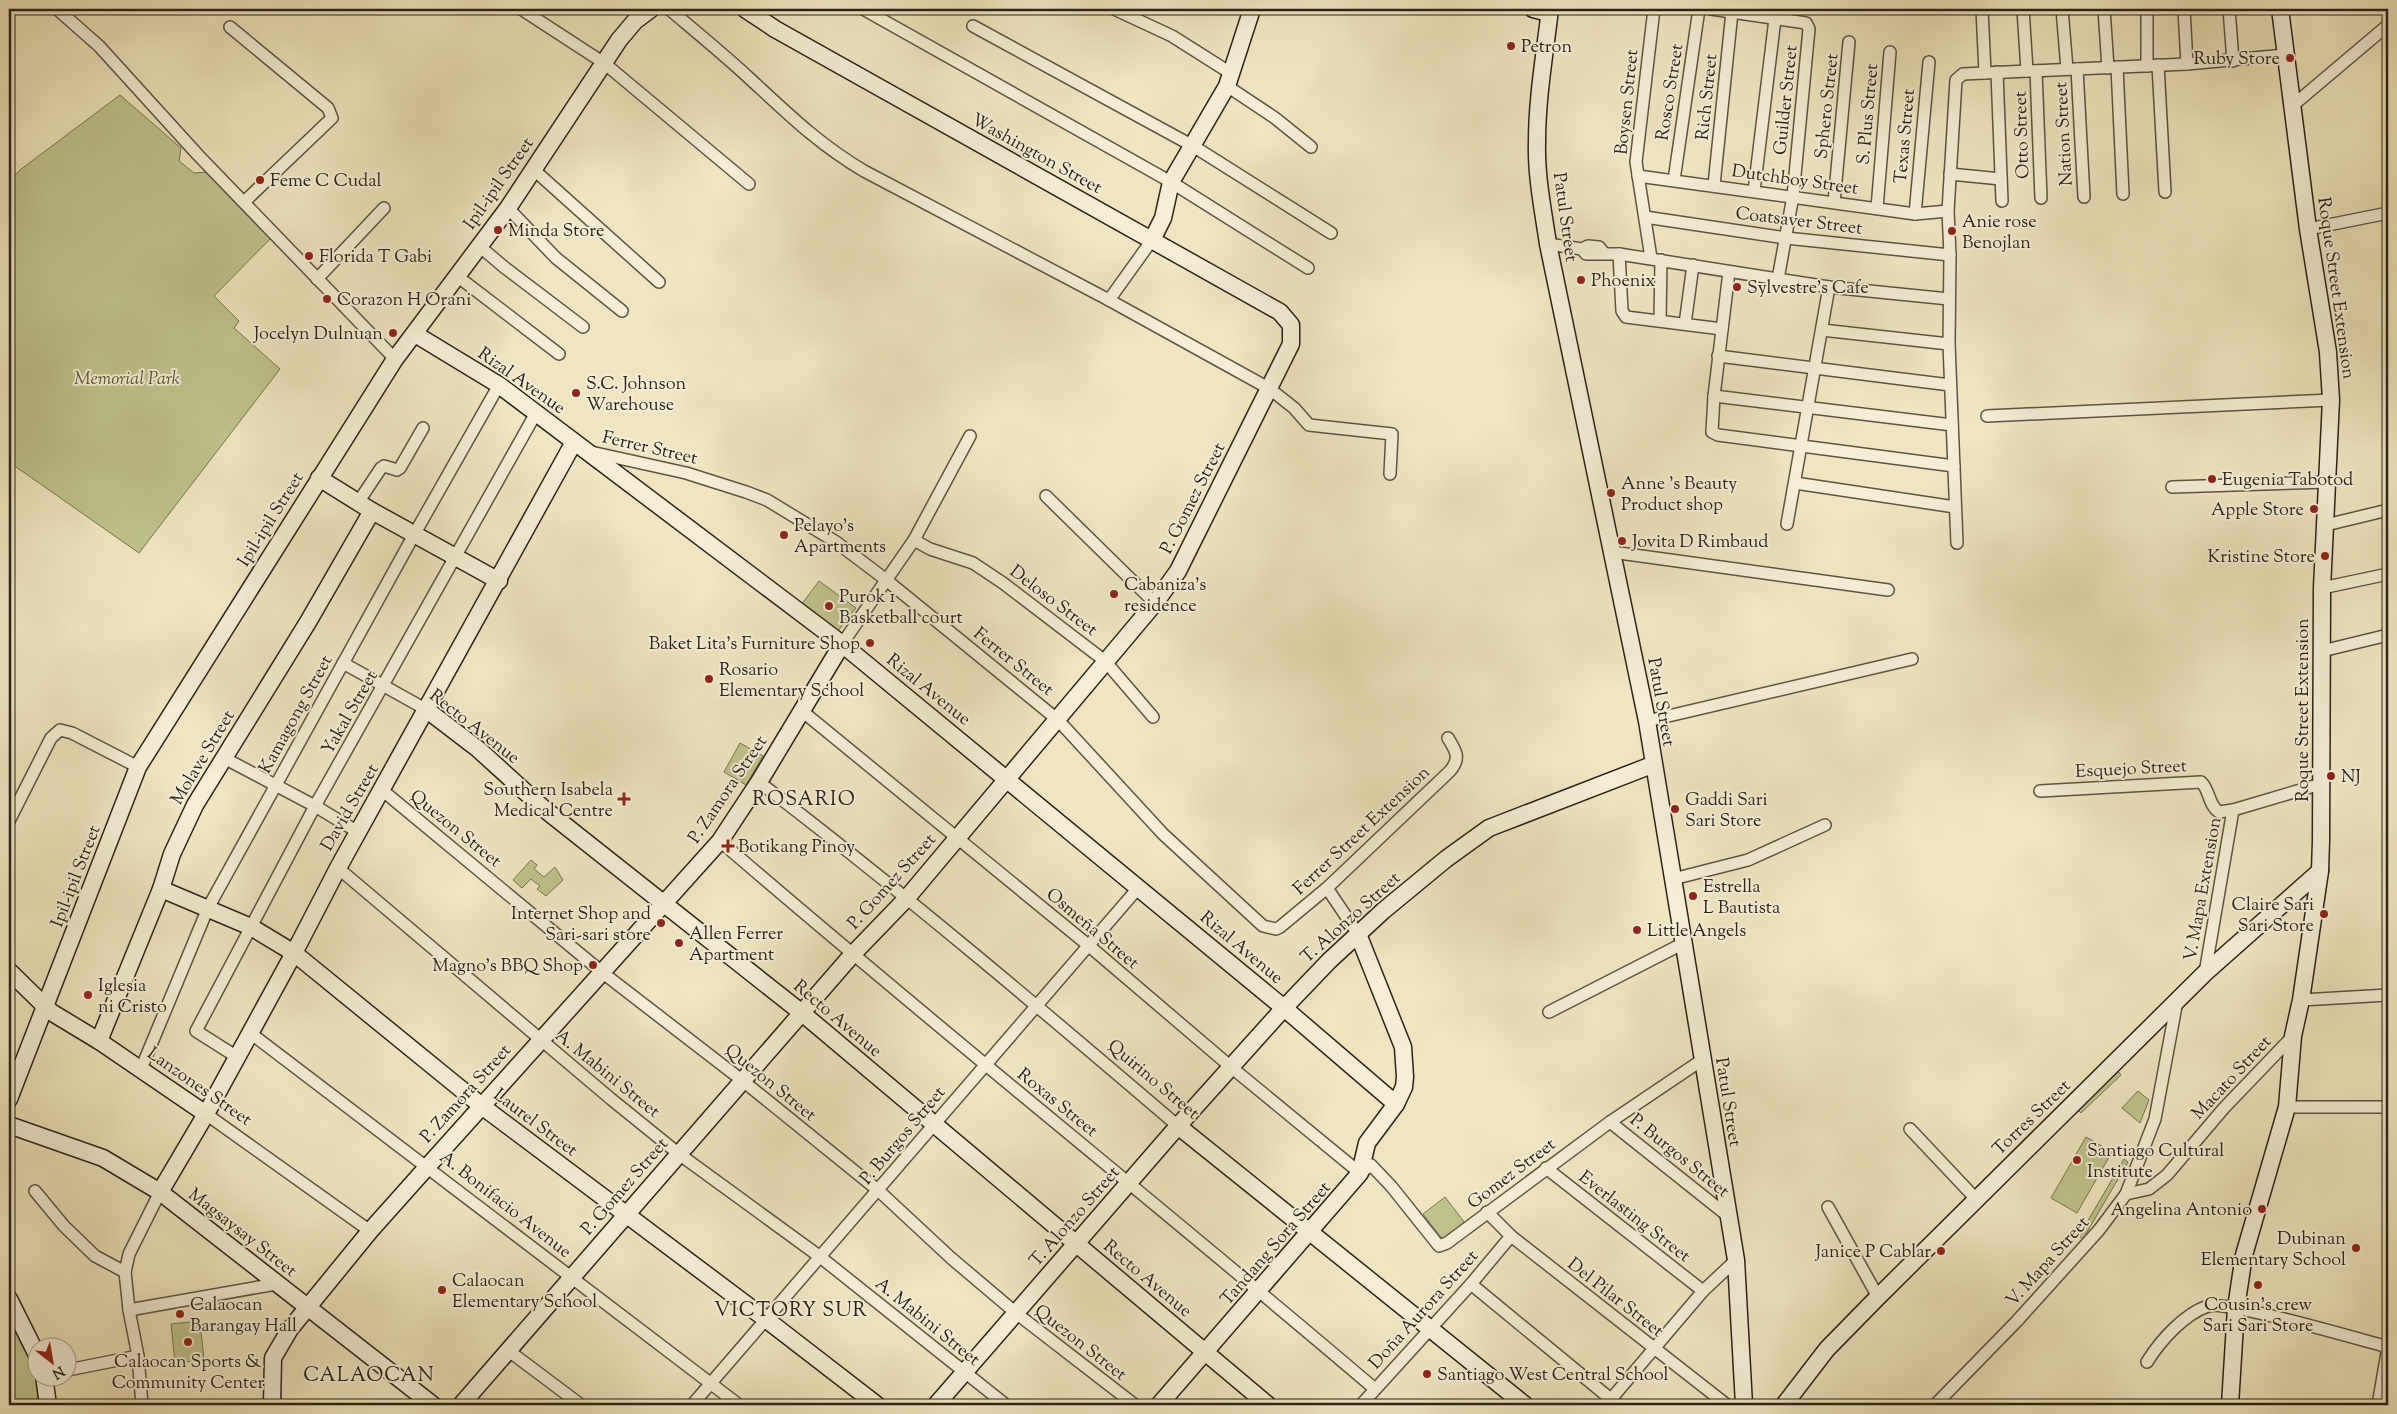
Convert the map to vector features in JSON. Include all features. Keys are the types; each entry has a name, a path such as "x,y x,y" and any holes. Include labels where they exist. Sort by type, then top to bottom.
{"street":[{"path":"57,9 99,46 244,202 395,359"},
{"path":"522,9 604,63 748,184"},
{"name":"Ipil-ipil Street","path":"9,1099 138,767 395,359 508,208 630,27 651,9"},
{"path":"669,9 748,77 790,118 833,153 1109,300 1270,389 1294,408 1309,425 1315,428 1392,434 1390,474"},
{"name":"Washington Street","path":"745,9 775,29 1280,312 1291,325 1291,344"},
{"path":"863,9 1171,182 1308,268"},
{"path":"1114,9 1172,36 1311,147"},
{"path":"1109,300 1152,240 1163,218 1171,182 1229,80 1252,9"},
{"name":"Boysen Street","path":"1654,9 1636,148 1638,176 1645,217 1656,259 1660,322"},
{"name":"Rosco Street","path":"1674,180 1700,9"},
{"path":"1710,9 1775,19 1754,191"},
{"path":"1982,9 1991,73 2002,201"},
{"name":"Otto Street","path":"2023,9 2032,71 2041,198"},
{"name":"Nation Street","path":"2062,9 2072,69 2084,197"},
{"path":"2104,9 2112,67 2123,194"},
{"path":"2147,9 2165,192"},
{"path":"2184,9 2187,64"},
{"path":"2230,9 2233,61"},
{"name":"Roque Street Extension","path":"2230,1405 2236,1308 2244,1255 2287,1107 2293,1036 2301,1000 2320,871 2322,588 2331,400 2328,352 2308,229 2280,9"},
{"name":"Patul Street","path":"1544,10 1537,143 1541,198 1548,244 1647,721 1652,765 1684,943 1736,1260 1744,1405"},
{"name":"Rich Street","path":"1714,185 1732,12"},
{"name":"Guilder Street","path":"1775,19 1806,23 1809,37 1793,196 1778,279"},
{"path":"2291,106 2388,25"},
{"path":"973,26 1193,146 1331,232"},
{"path":"230,27 328,108 332,114 332,118 244,202"},
{"name":"Sphero Street","path":"1834,202 1849,42"},
{"name":"S. Plus Street","path":"1876,208 1890,52"},
{"path":"1957,543 1950,385 1948,211 1956,80 1963,74 2187,64 2233,61 2285,54"},
{"name":"Texas Street","path":"1914,214 1929,62"},
{"path":"534,169 659,282"},
{"path":"1950,174 2001,179"},
{"name":"Dutchboy Street","path":"1638,176 1914,214 1948,211"},
{"path":"317,279 384,208"},
{"path":"508,208 556,258 622,311"},
{"path":"2308,229 2388,213"},
{"name":"Coatsaver Street","path":"1645,217 1786,238 1950,255"},
{"path":"1548,244 1582,249 1586,254 1598,256 1604,253 1619,254 1829,287 1949,299"},
{"path":"478,246 583,327"},
{"path":"1619,254 1624,314 1628,318 1722,329"},
{"path":"1685,324 1693,266"},
{"path":"1729,272 1714,396 1711,429 1714,434 1954,466"},
{"path":"457,276 559,354"},
{"path":"1788,524 1829,287"},
{"path":"1822,330 1949,344"},
{"name":"Rizal Avenue","path":"415,334 499,386 842,644 1139,887 1396,1104"},
{"name":"P. Gomez Street","path":"462,1405 625,1214 852,955 906,899 955,838 1058,720 1154,603 1178,571 1291,344"},
{"path":"1718,356 1950,385"},
{"name":"Kamagong Street","path":"141,1069 208,908 414,533 499,386"},
{"path":"1714,396 1952,425"},
{"path":"1987,416 2331,400"},
{"name":"Yakal Street","path":"237,1057 196,1031 315,806 536,413"},
{"path":"359,501 381,468 384,466 397,470 400,468 423,428"},
{"name":"P. Zamora Street","path":"272,1405 274,1358 290,1330 370,1232 428,1166 483,1107 539,1040 666,904 720,841 759,782 842,644 885,579 914,540 970,436"},
{"name":"Ferrer Street","path":"580,446 686,473 767,500 808,524 885,579 1058,720 1163,834 1263,926"},
{"name":"David Street","path":"160,1192 206,1114 338,868 499,581 580,446"},
{"path":"319,478 359,501 372,511 499,581"},
{"path":"2172,487 2328,482"},
{"path":"1794,483 1955,507"},
{"path":"1046,496 1154,603"},
{"path":"2326,525 2388,510"},
{"name":"Molave Street","path":"99,1041 161,889 172,854 195,805 308,622 372,511"},
{"name":"Deloso Street","path":"914,540 930,549 973,563 1003,583 1105,661 1153,716"},
{"path":"1612,552 1888,590"},
{"path":"2322,588 2388,574"},
{"path":"2322,651 2388,636"},
{"path":"1647,721 1912,659"},
{"name":"Recto Avenue","path":"343,663 427,710 478,749 543,808 802,1013 1268,1405"},
{"name":"Osmeña Street","path":"802,712 1088,945 1231,1067 1360,1173"},
{"path":"9,822 51,738 60,730 72,733 138,767"},
{"name":"Ferrer Street Extension","path":"1263,926 1276,929 1280,927 1327,888 1404,817 1455,765 1457,753 1448,738"},
{"path":"224,758 315,806 358,832"},
{"name":"T. Alonzo Street","path":"936,1405 1178,1126 1284,1008 1358,934 1446,859 1488,828 1652,765"},
{"name":"Esquejo Street","path":"2040,791 2195,781 2204,784 2211,804 2216,810 2233,810"},
{"name":"Quirino Street","path":"759,782 833,838 1036,1005 1178,1126 1525,1405"},
{"path":"2233,810 2321,784"},
{"name":"Quezon Street","path":"382,790 603,973 743,1080 878,1191 951,1258 1016,1313 1135,1405"},
{"name":"V. Mapa Extension","path":"2205,974 2233,810"},
{"path":"1673,879 1748,860 1825,825"},
{"name":"Roxas Street","path":"720,841 852,955 1260,1290 1375,1389"},
{"name":"A. Mabini Street","path":"338,868 539,1040 679,1154 819,1256 1006,1405"},
{"name":"Torres Street","path":"1784,1405 1827,1349 1878,1297 2205,974 2320,871"},
{"name":"P. Burgos Street","path":"692,1405 767,1320 819,1256 878,1191 932,1124 1139,887"},
{"path":"1327,888 1358,934 1403,1047 1404,1087 1396,1104 1367,1143 1360,1173"},
{"name":"Laurel Street","path":"161,889 251,927 294,953 483,1107 877,1405"},
{"path":"1549,1012 1684,943"},
{"name":"Lanzones Street","path":"9,971 46,1006 206,1114 370,1232"},
{"path":"2301,1000 2388,995"},
{"name":"V. Mapa Street","path":"1935,1405 2023,1314 2098,1230 2126,1194 2155,1119 2177,1001"},
{"name":"A. Bonifacio Avenue","path":"249,1032 428,1166 739,1405"},
{"name":"Macato Street","path":"2126,1194 2149,1189 2167,1175 2224,1108 2293,1036"},
{"name":"Gomez Street","path":"1360,1173 1371,1165 1391,1186 1439,1246 1446,1243 1610,1122 1702,1060"},
{"path":"2287,1107 2388,1107"},
{"name":"P. Burgos Street","path":"1610,1122 1728,1216"},
{"name":"Magsaysay Street","path":"9,1125 103,1158 160,1192 433,1405"},
{"path":"1910,1129 1976,1200"},
{"name":"Everlasting Street","path":"1546,1168 1703,1290"},
{"name":"Tandang Sora Street","path":"1159,1405 1206,1354 1360,1173"},
{"path":"35,1191 64,1226 95,1256 125,1272"},
{"path":"142,1405 138,1356 129,1310 125,1272 129,1254 160,1192"},
{"path":"1828,1207 1878,1297"},
{"name":"Del Pilar Street","path":"1488,1212 1511,1236 1727,1405"},
{"name":"Doña Aurora Street","path":"1360,1405 1471,1284 1511,1236"},
{"path":"1471,1284 1612,1404 1703,1290 1736,1260"},
{"path":"129,1310 276,1284"},
{"path":"9,1299 28,1337"},
{"path":"2147,1362 2152,1353 2182,1322 2210,1305 2236,1308 2388,1347 2378,1405"},
{"path":"509,1351 581,1405"},
{"path":"78,1368 138,1356"},
{"path":"45,1386 46,1402"}],"green space":[{"name":"Memorial Park","path":"120,95 181,148 179,161 194,173 208,172 271,238 214,296 239,321 234,328 280,369 139,553 9,462 9,182 20,170"},
{"name":"Purok 1 Basketball court","path":"819,581 856,608 838,631 802,604"},
{"path":"740,743 763,756 746,785 724,772"},
{"path":"531,860 537,865 534,869 544,877 555,867 563,880 546,896 537,889 540,886 531,879 522,888 513,880"},
{"path":"2117,1070 2121,1075 2081,1113 2077,1109"},
{"path":"2138,1091 2149,1100 2140,1123 2122,1108"},
{"path":"2086,1137 2112,1152 2077,1213 2051,1198"},
{"path":"2124,1159 2128,1162 2083,1239 2079,1236"},
{"path":"1445,1197 1465,1223 1443,1240 1423,1214"},
{"path":"9,1310 28,1348 28,1386 39,1386 39,1393 33,1405 9,1405"},
{"name":"Calaocan Sports & Community Center","path":"200,1321 204,1360 175,1363 171,1324"}],"place":[{"name":"Petron","path":"1511,46"},
{"name":"Ruby Store","path":"2290,58"},
{"name":"Feme C Cudal","path":"260,180"},
{"name":"Minda Store","path":"498,230"},
{"name":"Anie rose Benojlan","path":"1952,231"},
{"name":"Florida T Gabi","path":"309,256"},
{"name":"Phoenix","path":"1581,280"},
{"name":"Sylvestre's Cafe","path":"1737,287"},
{"name":"Corazon H Orani","path":"327,299"},
{"name":"Jocelyn Dulnuan","path":"393,333"},
{"name":"S.C. Johnson Warehouse","path":"576,393"},
{"name":"Eugenia Tabotod","path":"2212,479"},
{"name":"Anne 's Beauty Product shop","path":"1611,493"},
{"name":"Apple Store","path":"2314,509"},
{"name":"Pelayo's Apartments","path":"784,535"},
{"name":"Jovita D Rimbaud","path":"1622,541"},
{"name":"Kristine Store","path":"2325,556"},
{"name":"Cabaniza's residence","path":"1114,594"},
{"name":"Purok 1 Basketball court","path":"829,606"},
{"name":"Baket Lita's Furniture Shop","path":"870,643"},
{"name":"Rosario Elementary School","path":"709,679"},
{"name":"NJ","path":"2331,776"},
{"name":"Southern Isabela Medical Centre","path":"624,799"},
{"name":"Gaddi Sari Sari Store","path":"1675,809"},
{"name":"Botikang Pinoy","path":"728,846"},
{"name":"Estrella L Bautista","path":"1693,896"},
{"name":"Claire Sari Sari Store","path":"2324,914"},
{"name":"Internet Shop and Sari-sari store","path":"661,923"},
{"name":"Little Angels","path":"1637,930"},
{"name":"Allen Ferrer Apartment","path":"679,943"},
{"name":"Magno's BBQ Shop","path":"593,965"},
{"name":"Iglesia ni Cristo","path":"88,995"},
{"name":"Santiago Cultural Institute","path":"2077,1160"},
{"name":"Angelina Antonio","path":"2262,1209"},
{"name":"Dubinan Elementary School","path":"2356,1248"},
{"name":"Janice P Cablar","path":"1941,1251"},
{"name":"Cousin's crew Sari Sari Store","path":"2258,1285"},
{"name":"Calaocan Elementary School","path":"442,1290"},
{"name":"Calaocan Barangay Hall","path":"180,1314"},
{"name":"Calaocan Sports & Community Center","path":"188,1342"},
{"name":"Santiago West Central School","path":"1427,1374"}],"district":[{"name":"ROSARIO","path":"804,798"},
{"name":"VICTORY SUR","path":"791,1309"},
{"name":"CALAOCAN","path":"369,1374"}]}
